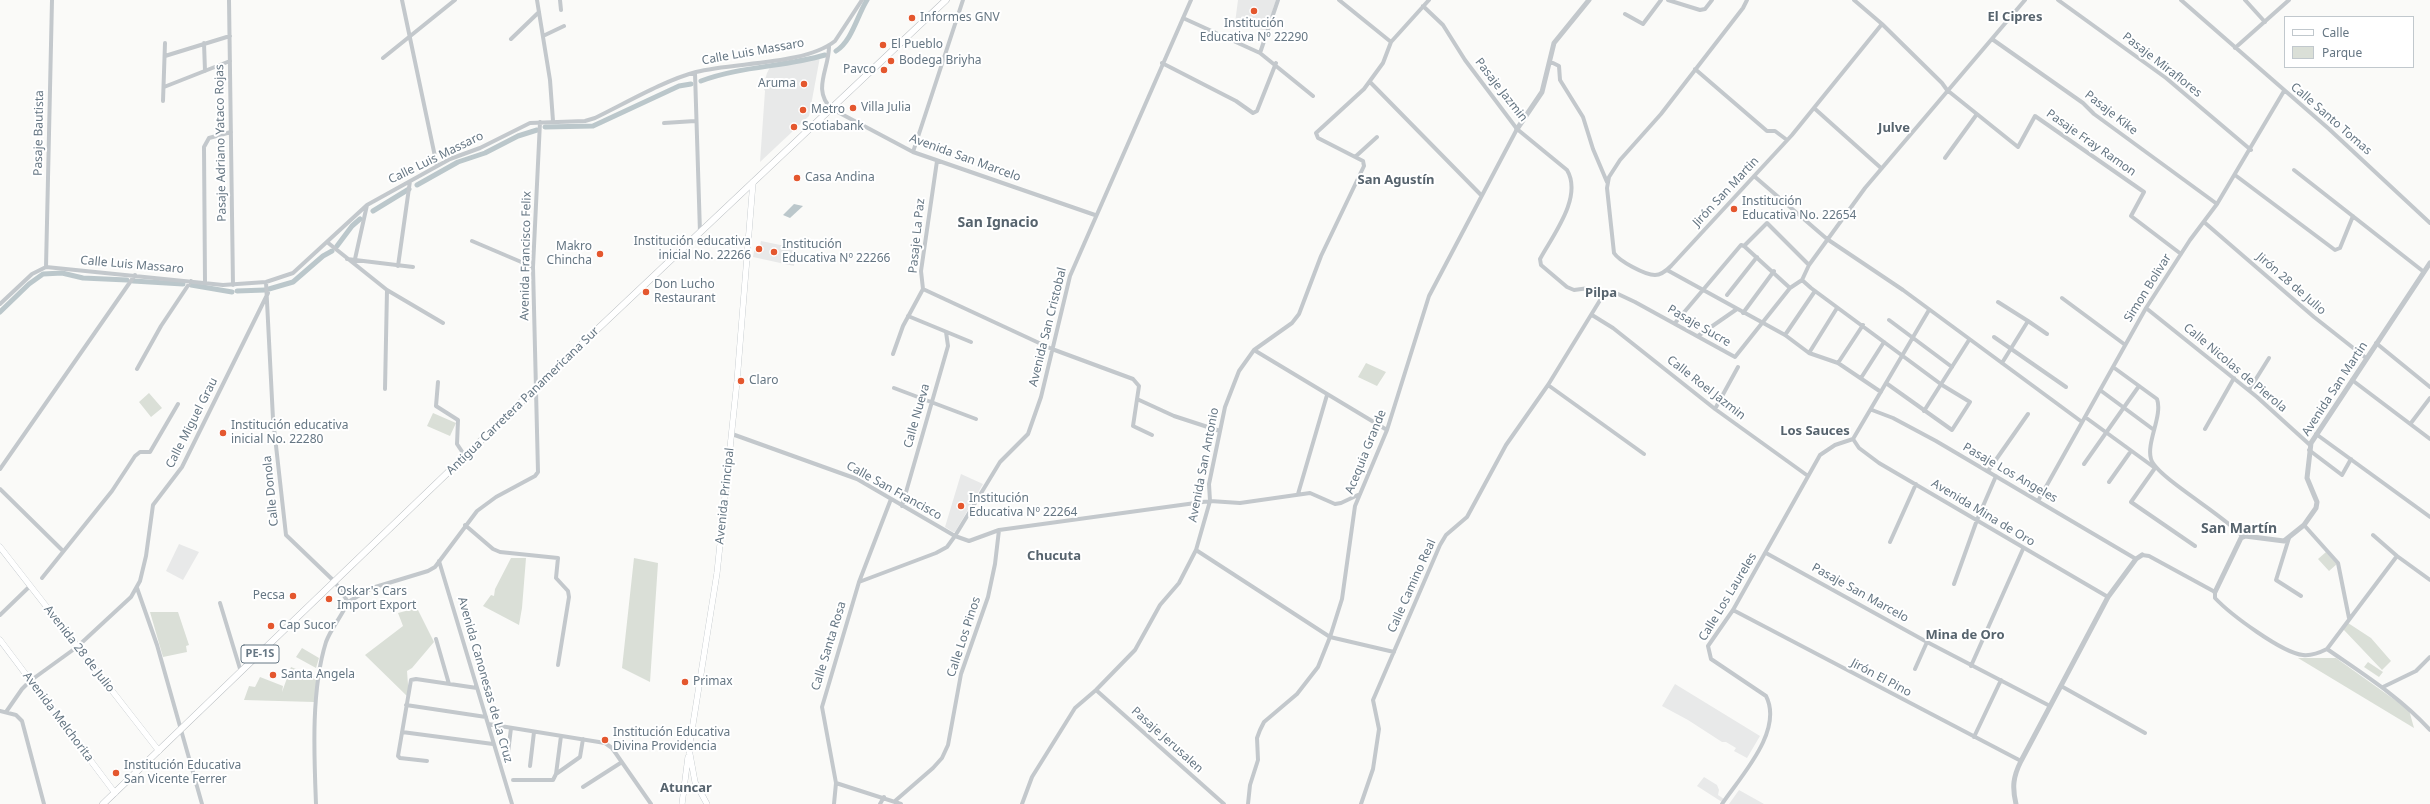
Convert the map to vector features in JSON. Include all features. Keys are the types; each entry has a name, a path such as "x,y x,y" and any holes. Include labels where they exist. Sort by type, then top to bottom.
{"highway":[{"name":"Antigua Carretera Panamericana Sur","path":"103,804 753,182 946,0"}],"main road":[{"name":"Avenida Principal","path":"707,804 698,788 689,749 716,573 732,434 753,182"},
{"name":"Avenida 28 de Julio","path":"0,547 29,587 78,647 158,751"},
{"name":"Avenida Melchorita","path":"0,640 115,793"},
{"path":"682,804 689,749"},
{"path":"684,789 689,787 698,788"}],"street":[{"name":"Pasaje Bautista","path":"46,268 52,0"},
{"name":"Pasaje Adriano Yataco Rojas","path":"229,0 233,285"},
{"path":"402,0 437,166"},
{"path":"383,58 455,0"},
{"path":"537,0 550,80 553,121"},
{"path":"560,0 561,10"},
{"name":"Calle Luis Massaro","path":"46,268 233,285 266,282 293,273 367,205 437,166 480,148 520,128 540,122 586,121 595,118 694,72 802,56 829,45 840,36 862,0"},
{"path":"913,152 963,0"},
{"name":"Avenida San Cristobal","path":"860,582 936,553 947,546 955,536 1000,462 1026,438 1041,398 1070,276 1095,215 1120,164 1162,63 1191,0"},
{"path":"1260,53 1278,0"},
{"path":"1339,0 1391,42"},
{"path":"1377,137 1356,157 1318,138 1317,131 1370,82 1383,63 1391,42 1429,0"},
{"path":"1517,129 1542,92 1554,43 1588,0"},
{"path":"1625,14 1643,24 1661,0"},
{"path":"1668,0 1700,10 1705,9 1712,0"},
{"path":"1607,182 1620,160 1661,114 1743,8 1747,0"},
{"path":"1854,0 1882,24 1942,82 1947,90"},
{"path":"1886,383 1952,430 1970,402 1942,385 1863,325 1815,292 1802,280 1809,265 1827,239 1881,168 2025,0"},
{"name":"Pasaje Miraflores","path":"2058,0 2166,78 2251,150"},
{"name":"Calle Santo Tomas","path":"2181,0 2329,129 2430,223"},
{"path":"2245,0 2264,22"},
{"path":"2235,48 2289,0"},
{"name":"Pasaje Jazmin","path":"1423,6 1443,25 1465,60 1517,129 1567,170 1571,176 1570,198 1540,259 1541,265 1567,287 1574,290 1589,288 1602,297"},
{"path":"511,39 539,12"},
{"path":"1183,18 1260,53 1276,63 1313,96"},
{"name":"Jirón San Martin","path":"1667,270 1788,140 1882,24"},
{"path":"543,36 564,26"},
{"path":"165,56 230,36"},
{"name":"Pasaje Kike","path":"1992,39 2083,103 2094,114 2217,204"},
{"path":"163,101 165,43"},
{"path":"204,43 205,71"},
{"path":"829,45 830,56 821,89 825,103 832,108"},
{"path":"164,88 230,61"},
{"path":"1549,63 1554,62 1559,66 1560,80 1584,117 1593,149 1607,182 1614,254 1621,261 1651,275 1656,275 1667,270 1761,324 1785,335 1810,353 1838,363 1881,392"},
{"path":"1162,63 1236,101 1253,113 1257,111 1276,63"},
{"path":"1695,69 1767,131 1774,130 1788,140"},
{"path":"694,72 700,233"},
{"path":"1370,82 1481,196"},
{"name":"Pasaje Fray Ramon","path":"1947,90 2018,147 2035,116 2144,192 2131,216 2181,254"},
{"name":"Simon Bolivar","path":"2038,502 2113,367 2124,344 2181,254 2217,204 2251,150 2284,91"},
{"name":"Avenida San Marcelo","path":"832,108 913,152 1095,215"},
{"path":"1814,108 1881,168"},
{"path":"1945,158 1977,114"},
{"path":"664,123 695,121"},
{"name":"Avenida Francisco Felix","path":"465,525 477,511 496,497 535,476 538,472 533,267 540,122"},
{"name":"Acequia Grande","path":"1248,804 1250,785 1258,760 1257,738 1260,730 1264,722 1297,694 1318,667 1330,637 1342,599 1355,506 1387,430 1429,296 1517,129"},
{"path":"205,283 204,147 209,138 231,132"},
{"name":"Avenida San Antonio","path":"1022,804 1032,777 1075,708 1096,690 1135,650 1160,605 1179,583 1196,550 1210,501 1209,484 1225,407 1239,371 1254,350 1292,323 1299,314 1320,256 1357,184 1364,163 1356,157"},
{"name":"Pasaje La Paz","path":"893,354 908,316 923,289 921,271 937,161"},
{"path":"2294,170 2424,272"},
{"path":"2235,175 2335,250 2340,248 2353,216"},
{"path":"1754,176 1827,239 1904,290 1969,340 2082,422"},
{"path":"398,266 410,181"},
{"path":"355,259 367,205"},
{"name":"Jirón 28 de Julio","path":"2204,222 2314,317 2366,358"},
{"path":"1744,246 1768,223 1809,265"},
{"path":"472,241 533,267"},
{"path":"327,242 387,290 443,323"},
{"path":"1675,323 1724,262 1741,244 1774,271 1790,288"},
{"path":"1727,295 1757,257"},
{"path":"347,259 413,267"},
{"name":"Avenida San Martin","path":"2289,538 2304,525 2316,508 2317,502 2306,478 2309,448 2316,434 2430,263"},
{"path":"0,304 32,274 46,268"},
{"path":"1743,313 1774,271"},
{"path":"0,468 135,275"},
{"name":"Pasaje Sucre","path":"1602,297 1618,294 1675,323 1735,357 1790,288 1802,280"},
{"path":"137,369 161,326 191,281"},
{"name":"Calle Donola","path":"266,282 268,293 274,419 286,535 335,582 348,602"},
{"path":"923,289 1052,350 1133,380 1139,386 1133,426 1152,435"},
{"path":"385,389 387,290"},
{"path":"1785,335 1815,292"},
{"name":"Calle Miguel Grau","path":"6,712 22,689 30,681 78,647 131,597 137,588 146,556 153,505 182,467 268,293"},
{"name":"Calle Camino Real","path":"1361,804 1373,769 1379,729 1373,700 1440,545 1446,535 1468,517 1506,445 1548,385 1602,297"},
{"path":"2062,298 2124,344"},
{"path":"1998,302 2047,334"},
{"path":"1810,353 1837,308"},
{"name":"Calle Nicolas de Pierola","path":"2146,308 2249,390 2309,448 2342,475 2351,459"},
{"path":"1698,336 1737,309"},
{"path":"1854,440 1902,355 1914,339 1929,310"},
{"name":"Calle Roel Jazmin","path":"1592,315 1613,328 1715,409 1808,476"},
{"path":"908,316 971,342"},
{"path":"1889,320 1952,367"},
{"path":"2002,363 2028,322"},
{"path":"1838,363 1863,325"},
{"name":"Calle Nueva","path":"902,506 948,346 946,332"},
{"path":"1994,337 2066,387"},
{"path":"1924,411 1942,385 1969,340"},
{"path":"1861,378 1884,342"},
{"path":"2376,343 2430,387"},
{"path":"1254,350 1387,430"},
{"path":"2249,390 2269,358"},
{"path":"1715,409 1738,367"},
{"path":"2113,367 2158,402 2150,458 2155,468"},
{"path":"2205,429 2234,378"},
{"path":"2352,380 2411,423 2430,439"},
{"path":"438,382 436,406 458,420 457,444 466,456"},
{"path":"1548,385 1644,454"},
{"path":"2084,464 2139,386"},
{"path":"894,388 976,419"},
{"path":"2100,390 2154,430"},
{"path":"1298,494 1327,394"},
{"path":"2411,423 2430,398"},
{"path":"1137,399 1174,416 1220,431"},
{"path":"42,578 62,550 112,491 135,456 140,452 150,452 178,404"},
{"name":"Pasaje Los Angeles","path":"1872,410 1893,418 1988,471 2038,502 2136,558"},
{"path":"1988,471 2028,414"},
{"path":"2085,417 2204,504 2243,537 2277,542 2289,538"},
{"name":"Calle San Francisco","path":"732,434 826,466 857,479 955,536 969,541 999,530 1210,501 1240,502 1310,493 1335,504 1341,503 1360,494"},
{"path":"2316,434 2430,517"},
{"name":"Calle Los Laureles","path":"1722,804 1763,743 1770,723 1766,696 1714,662 1709,655 1708,646 1733,610 1823,451 1835,445 1854,440"},
{"name":"Avenida Mina de Oro","path":"1854,440 1859,448 1879,462 2023,549 2108,597"},
{"path":"2109,482 2131,451"},
{"path":"2155,468 2130,502 2195,546"},
{"path":"1954,584 1977,520 1996,476"},
{"path":"1890,542 1916,484"},
{"path":"0,489 62,550"},
{"name":"Calle Santa Rosa","path":"834,804 836,783 822,707 860,582 891,499"},
{"path":"316,804 317,703 319,679 326,643 348,602 372,588 428,572 440,561 465,525 493,549 500,552 558,558 556,578 569,594 558,665"},
{"path":"2304,525 2338,563 2349,618"},
{"name":"Calle Los Pinos","path":"895,801 933,768 942,758 948,745 961,674 988,597 995,564 999,530"},
{"path":"2373,535 2397,556 2430,580"},
{"path":"2243,537 2235,545 2215,592 2215,598 2235,616 2293,652 2303,655 2317,654 2327,649 2397,556"},
{"path":"2289,538 2276,580 2301,596"},
{"path":"1971,666 2023,549"},
{"path":"1196,550 1330,637 1394,652"},
{"name":"Pasaje San Marcelo","path":"1766,553 1971,666 2050,706"},
{"path":"2016,804 2012,788 2014,776 2108,597 2136,558 2142,555 2149,556 2215,592"},
{"name":"Avenida Canonesas de La Cruz","path":"440,561 512,804"},
{"path":"0,615 29,587"},
{"path":"137,588 157,645 202,804"},
{"path":"220,603 241,672"},
{"name":"Jirón El Pino","path":"1733,610 2021,762"},
{"path":"436,639 449,684"},
{"path":"1915,669 1927,642"},
{"path":"2327,649 2383,687 2412,710 2430,730"},
{"path":"2383,687 2416,671 2430,657"},
{"path":"427,761 398,757 410,682 412,679 477,688"},
{"path":"1974,737 2001,680"},
{"path":"2061,686 2145,733"},
{"name":"Pasaje Jerusalen","path":"1096,690 1224,804"},
{"path":"406,705 486,717"},
{"path":"0,711 16,715 22,721 44,804"},
{"path":"488,724 583,739 610,745 651,804"},
{"path":"507,761 511,728"},
{"path":"402,732 493,744"},
{"path":"530,766 534,732"},
{"path":"556,774 561,736"},
{"path":"513,780 550,781 556,774 580,757 583,739"},
{"path":"583,787 622,762"},
{"path":"836,783 884,797 901,804"},
{"path":"880,804 884,797"}],"shaded area":[{"name":"Institución Educativa Nº 22290","path":"1238,0 1276,0 1266,31 1235,23"},
{"path":"820,57 809,116 760,162 765,91 763,87 770,67"},
{"path":"794,204 803,206 790,218 783,215"},
{"name":"Institución Educativa Nº 22266","path":"761,241 795,248 794,266 753,257 755,246 760,246"},
{"name":"Institución Educativa Nº 22264","path":"961,474 983,484 955,532 953,532 945,527"},
{"path":"179,544 199,552 183,580 166,571"},
{"path":"1675,684 1760,736 1747,758 1734,751 1736,748 1726,742 1722,742 1688,720 1662,706"},
{"path":"1704,777 1717,785 1719,790 1718,795 1724,799 1722,802 1697,786"},
{"path":"1739,790 1764,804 1729,804"}],"green space":[{"path":"1366,363 1386,372 1377,386 1358,377"},
{"path":"149,393 162,408 151,417 139,402"},
{"path":"433,413 456,423 450,436 427,426"},
{"path":"2326,552 2337,564 2329,571 2318,559"},
{"path":"511,558 526,558 522,608 519,625 483,606 491,595 494,596 495,589"},
{"path":"634,558 658,563 650,682 622,668"},
{"path":"417,608 434,642 412,668 407,671 409,698 365,655 403,626 398,613"},
{"path":"150,612 178,612 189,645 186,646 187,652 163,657"},
{"path":"2348,623 2371,638 2391,661 2382,670 2343,629"},
{"path":"302,648 319,658 316,668 296,657"},
{"path":"2298,658 2336,658 2409,710 2414,728"},
{"path":"2368,662 2383,672 2379,677 2364,667"},
{"path":"291,667 318,678 314,702 244,700 249,686 255,687 260,677 283,686 282,692"}],"waterway":[{"path":"836,51 842,47 850,35 867,0"},
{"path":"701,81 731,72 794,62 825,55"},
{"path":"545,127 593,126 679,86 691,84"},
{"path":"417,185 458,162 485,153 518,136 537,130"},
{"path":"373,211 409,189"},
{"path":"337,246 352,226 360,219"},
{"path":"269,289 293,282 323,256 332,251"},
{"path":"0,312 29,284 43,274 62,273 83,278 127,280"},
{"path":"133,281 183,284"},
{"path":"191,285 232,292"},
{"path":"237,291 265,290"}],"place":[{"name":"Institución Educativa Nº 22290","path":"1254,11"},
{"name":"Informes GNV","path":"912,18"},
{"name":"El Pueblo","path":"883,45"},
{"name":"Bodega Briyha","path":"891,61"},
{"name":"Pavco","path":"884,70"},
{"name":"Aruma","path":"804,84"},
{"name":"Villa Julia","path":"853,108"},
{"name":"Metro","path":"803,110"},
{"name":"Scotiabank","path":"794,127"},
{"name":"Casa Andina","path":"797,178"},
{"name":"Institución Educativa No. 22654","path":"1734,209"},
{"name":"Institución educativa inicial No. 22266","path":"759,249"},
{"name":"Institución Educativa Nº 22266","path":"774,252"},
{"name":"Makro Chincha","path":"600,254"},
{"name":"Don Lucho Restaurant","path":"646,292"},
{"name":"Claro","path":"741,381"},
{"name":"Institución educativa inicial No. 22280","path":"223,433"},
{"name":"Institución Educativa Nº 22264","path":"961,506"},
{"name":"Pecsa","path":"293,596"},
{"name":"Oskar's Cars Import Export","path":"329,599"},
{"name":"Cap Sucor","path":"271,626"},
{"name":"Santa Angela","path":"273,675"},
{"name":"Primax","path":"685,682"},
{"name":"Institución Educativa Divina Providencia","path":"605,740"},
{"name":"Institución Educativa San Vicente Ferrer","path":"116,773"}],"district":[{"name":"El Cipres","path":"2015,17"},
{"name":"Julve","path":"1894,128"},
{"name":"San Agustín","path":"1396,180"},
{"name":"San Ignacio","path":"998,223"},
{"name":"Pilpa","path":"1601,293"},
{"name":"Los Sauces","path":"1815,431"},
{"name":"San Martín","path":"2239,529"},
{"name":"Chucuta","path":"1054,556"},
{"name":"Mina de Oro","path":"1965,635"},
{"name":"Atuncar","path":"686,788"}]}
